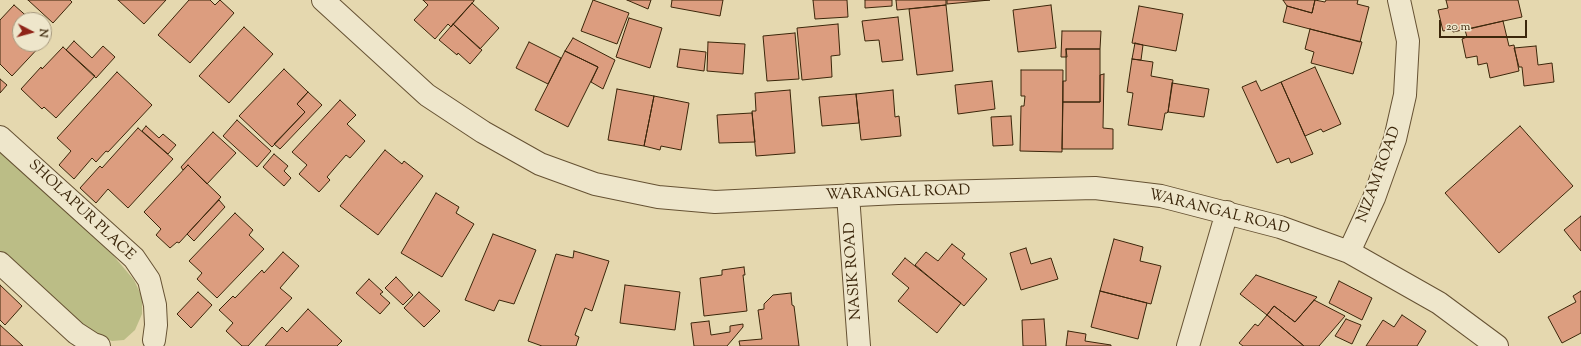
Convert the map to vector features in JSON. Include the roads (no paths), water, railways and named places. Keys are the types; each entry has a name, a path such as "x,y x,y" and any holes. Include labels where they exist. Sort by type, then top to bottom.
{"street":[{"name":"WARANGAL ROAD","path":"323,0 427,95 483,132 540,164 595,184 658,197 714,202 848,195 1095,188 1161,196 1280,227 1349,252 1439,303 1497,346"},
{"name":"NIZAM ROAD","path":"1349,252 1380,183 1395,139 1405,95 1408,41 1399,0"},
{"name":"SHOLAPUR PLACE","path":"0,137 134,258 149,280 155,305 156,325 152,344"},
{"name":"NASIK ROAD","path":"848,195 859,346"},
{"path":"1188,346 1227,212"},
{"path":"0,263 76,333 93,344 99,346"}]}
